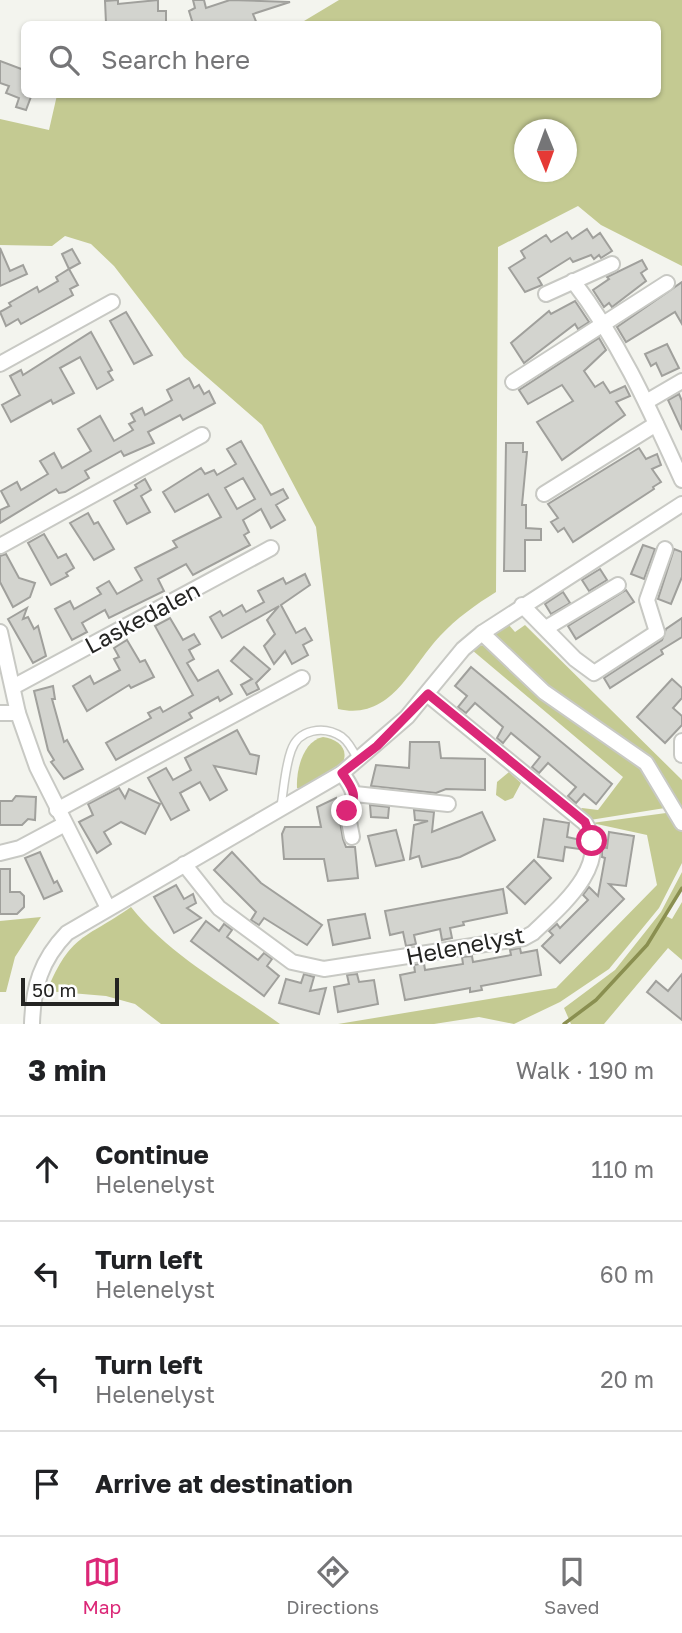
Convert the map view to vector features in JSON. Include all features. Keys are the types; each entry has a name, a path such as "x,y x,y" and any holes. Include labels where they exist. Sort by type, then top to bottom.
{"street":[{"path":"546,294 612,264"},
{"path":"573,281 604,321 682,480"},
{"path":"513,382 604,321 667,283"},
{"path":"0,364 112,302"},
{"path":"646,402 682,381"},
{"path":"544,494 656,424"},
{"path":"0,546 202,435"},
{"path":"32,1024 33,997 45,960 67,933 342,773 407,718 464,649 482,633 682,504"},
{"name":"Laskedalen","path":"13,687 271,548"},
{"path":"522,605 575,659 594,673 657,632 647,600 665,549"},
{"path":"547,628 618,585"},
{"path":"0,632 18,713 57,810 108,908"},
{"path":"482,633 544,692 646,763 682,823"},
{"path":"57,810 302,678"},
{"name":"Helenelyst","path":"184,864 219,908 292,962 324,969 524,937 533,933 581,885 589,857 591,831 585,822 428,694"},
{"path":"0,713 18,713"},
{"path":"682,741 682,755"},
{"path":"342,773 355,794 354,803 347,811 352,837"},
{"path":"355,794 448,804"},
{"path":"0,853 20,848 65,824"}],"lane":[{"path":"280,810 291,751 297,739 309,732 324,730 342,737 359,761"}],"green space":[{"path":"339,0 682,0 682,266 601,225 578,206 498,247 496,592 446,629 386,700 356,711 338,709 316,527 262,425 184,357 114,266 91,244 65,236 52,246 0,245 0,119 49,130 56,98 661,98 661,21 304,21"},
{"path":"508,624 515,632 525,625 682,780 682,815 645,755 538,680 494,640 495,632"},
{"path":"478,645 487,646 650,774 665,808 590,820 579,811 582,808 598,810 623,777 472,650"},
{"path":"323,737 333,740 343,748 343,762 301,789 297,788 302,757 310,744"},
{"path":"509,772 521,783 513,798 505,801 496,795 497,782"},
{"path":"666,813 682,830 682,863 659,908 609,969 560,1002 514,1024 479,1017 434,1024 338,1024 556,988 657,885 647,835 592,823"},
{"path":"682,872 682,886 664,915 672,919 682,902 682,960 668,948 604,1024 571,1024 564,1008 615,970 661,912"},
{"path":"131,907 182,956 280,1024 161,1024 135,1004 106,996 47,991 64,958 80,940"},
{"path":"41,917 15,957 6,992 0,992 0,921"}],"building":[{"path":"118,0 118,4 158,0 158,11 166,11 166,21 106,21 105,1"},
{"path":"193,0 204,0 206,8 230,0 290,2 253,14 256,21 192,21 189,11 195,8"},
{"path":"0,61 21,69 21,98 30,98 26,110 16,107 19,98 6,93 9,86 0,83"},
{"path":"587,229 593,238 600,233 612,251 601,258 599,255 594,259 591,255 573,262 570,258 538,278 542,285 525,292 509,268 525,258 521,251 546,235 551,242 567,232 572,239"},
{"path":"0,248 10,271 23,265 27,274 0,286"},
{"path":"72,249 80,263 69,269 62,254"},
{"path":"642,260 647,269 641,273 646,281 612,307 609,303 604,307 593,290 609,279 607,277"},
{"path":"69,269 78,285 70,289 73,295 21,324 18,319 6,326 0,312 11,306 9,303 37,287 39,292 58,281 56,277"},
{"path":"682,282 682,324 675,312 626,342 617,327"},
{"path":"575,301 589,322 578,329 575,324 524,363 511,343 549,311 551,314"},
{"path":"126,312 152,355 134,364 110,321"},
{"path":"91,332 112,370 108,372 113,380 97,389 80,357 60,368 74,393 53,404 51,400 11,422 2,405 20,395 10,376 21,370 23,375"},
{"path":"599,338 606,350 584,371 595,387 603,382 610,393 625,386 630,396 616,402 625,415 562,460 537,422 573,401 562,385 528,404 519,390"},
{"path":"667,344 679,368 662,376 656,363 651,366 645,354"},
{"path":"189,378 194,388 199,385 204,394 209,391 215,403 183,420 180,415 148,432 154,443 124,456 121,451 85,471 89,478 65,492 59,493 56,489 0,523 0,510 9,506 1,491 17,482 21,490 48,474 40,461 54,453 62,468 91,451 78,429 100,416 114,441 133,430 129,424 135,421 131,414 142,408 145,415 172,400 167,390"},
{"path":"679,394 682,401 682,430 668,400"},
{"path":"241,441 271,495 283,489 288,498 276,505 285,520 271,528 261,509 243,520 249,532 244,535 250,545 193,575 186,564 158,579 164,591 109,618 105,610 82,623 87,632 72,640 55,609 70,601 74,609 101,594 97,588 109,581 117,594 142,580 135,568 177,547 173,541 221,517 208,494 175,512 163,492 201,468 205,474 214,470 217,475 236,464 227,449","holes":["243,478 255,499 237,509 225,488"]},
{"path":"506,443 523,443 523,452 527,452 522,505 526,505 526,528 541,529 541,540 525,540 525,571 504,571"},
{"path":"639,448 646,459 657,454 661,465 652,469 661,482 573,542 564,528 558,532 551,522 558,518 548,504"},
{"path":"145,479 151,490 141,496 150,512 127,524 114,501 137,488 135,485"},
{"path":"88,513 94,524 98,522 114,549 94,560 70,523"},
{"path":"44,534 58,558 66,554 74,568 66,573 68,576 51,585 28,543"},
{"path":"643,545 655,549 644,579 631,574"},
{"path":"674,549 682,552 682,577 671,604 658,599"},
{"path":"6,554 19,578 35,583 30,597 13,607 0,582 0,556"},
{"path":"600,569 607,580 589,591 582,580"},
{"path":"305,574 310,585 281,605 296,633 305,628 312,640 303,645 308,655 292,664 285,651 274,664 264,646 275,634 267,620 279,606 222,638 210,617 220,611 223,616 242,605 246,612 264,602 258,591 283,578 286,584"},
{"path":"626,590 634,602 576,639 568,626"},
{"path":"563,592 570,603 551,614 545,604"},
{"path":"27,608 23,619 28,617 34,629 38,626 46,656 33,663 8,619"},
{"path":"170,618 183,640 194,634 200,644 189,650 194,659 187,663 198,681 218,670 232,694 220,701 218,697 189,713 192,718 116,760 106,743 151,718 148,713 160,707 163,712 193,695 155,626"},
{"path":"682,618 682,637 661,650 663,654 610,688 604,678 662,640 666,629"},
{"path":"127,640 140,662 145,660 154,677 131,688 129,685 87,711 73,686 90,676 94,684 120,670 114,659 119,657 114,648"},
{"path":"244,647 270,669 256,683 259,689 247,695 241,685 252,679 231,661"},
{"path":"471,667 612,784 596,804 584,794 576,803 568,796 576,787 548,763 539,773 532,767 540,757 511,733 503,743 497,738 503,727 475,703 466,713 458,707 467,696 455,686"},
{"path":"672,679 682,688 682,698 673,708 682,716 682,725 665,743 637,717"},
{"path":"53,686 55,699 52,699 64,742 67,740 83,769 64,779 51,762 54,760 48,750 34,691"},
{"path":"237,730 250,754 259,756 256,774 214,766 227,790 210,800 200,782 180,793 189,810 171,820 148,778 166,768 173,780 191,770 185,758"},
{"path":"410,742 439,742 441,758 485,759 485,790 446,789 436,793 371,786 376,765 409,768"},
{"path":"119,788 125,798 129,789 160,804 145,834 121,822 104,832 111,844 97,853 79,822 93,815 88,804"},
{"path":"16,796 36,797 35,820 28,819 22,825 0,825 0,801 12,801"},
{"path":"336,798 346,847 355,847 358,878 328,881 324,859 284,859 282,834 285,827 321,827 317,807"},
{"path":"370,805 389,807 388,818 371,817"},
{"path":"414,810 434,812 432,832 482,812 495,840 460,857 422,867 419,856 410,859 414,825 428,821 415,820"},
{"path":"544,819 569,823 567,837 581,840 579,849 565,847 563,861 538,857"},
{"path":"396,830 404,860 376,866 368,836"},
{"path":"609,832 634,836 626,886 609,884 624,899 560,963 542,946 553,935 549,931 557,924 560,928 588,900 583,895 589,887 598,896 605,858 602,857 602,847 607,848"},
{"path":"40,852 54,883 57,881 62,891 44,899 25,858"},
{"path":"232,852 261,883 322,925 307,945 264,918 259,925 251,920 256,912 214,870"},
{"path":"534,860 551,878 525,904 507,887"},
{"path":"0,869 10,869 10,892 20,892 24,896 24,907 17,914 0,914"},
{"path":"176,885 184,899 193,894 196,903 187,908 201,918 174,933 154,897"},
{"path":"503,889 507,913 463,922 464,925 450,928 452,938 442,940 440,929 414,935 416,944 406,946 403,932 390,935 385,911"},
{"path":"365,914 370,938 333,945 328,920"},
{"path":"206,921 219,931 224,924 232,930 227,937 258,960 264,953 272,959 267,966 279,976 264,996 191,941"},
{"path":"520,948 521,953 537,950 541,975 481,986 482,990 470,992 470,988 405,1000 400,975 415,972 414,965 424,963 425,970 463,964 462,957 472,956 473,962 511,955 510,950"},
{"path":"304,974 314,977 310,991 326,988 319,1014 279,1003 286,979 301,983"},
{"path":"357,974 359,982 374,980 378,1004 338,1012 334,987 349,984 347,975"},
{"path":"682,974 682,1020 647,992 656,981 668,991"}],"waterway":[{"path":"564,1024 596,1000 647,945 682,888"}],"route":[{"path":"347,811 354,803 355,794 342,773 377,746 428,694 585,822 591,831 592,841"}]}
